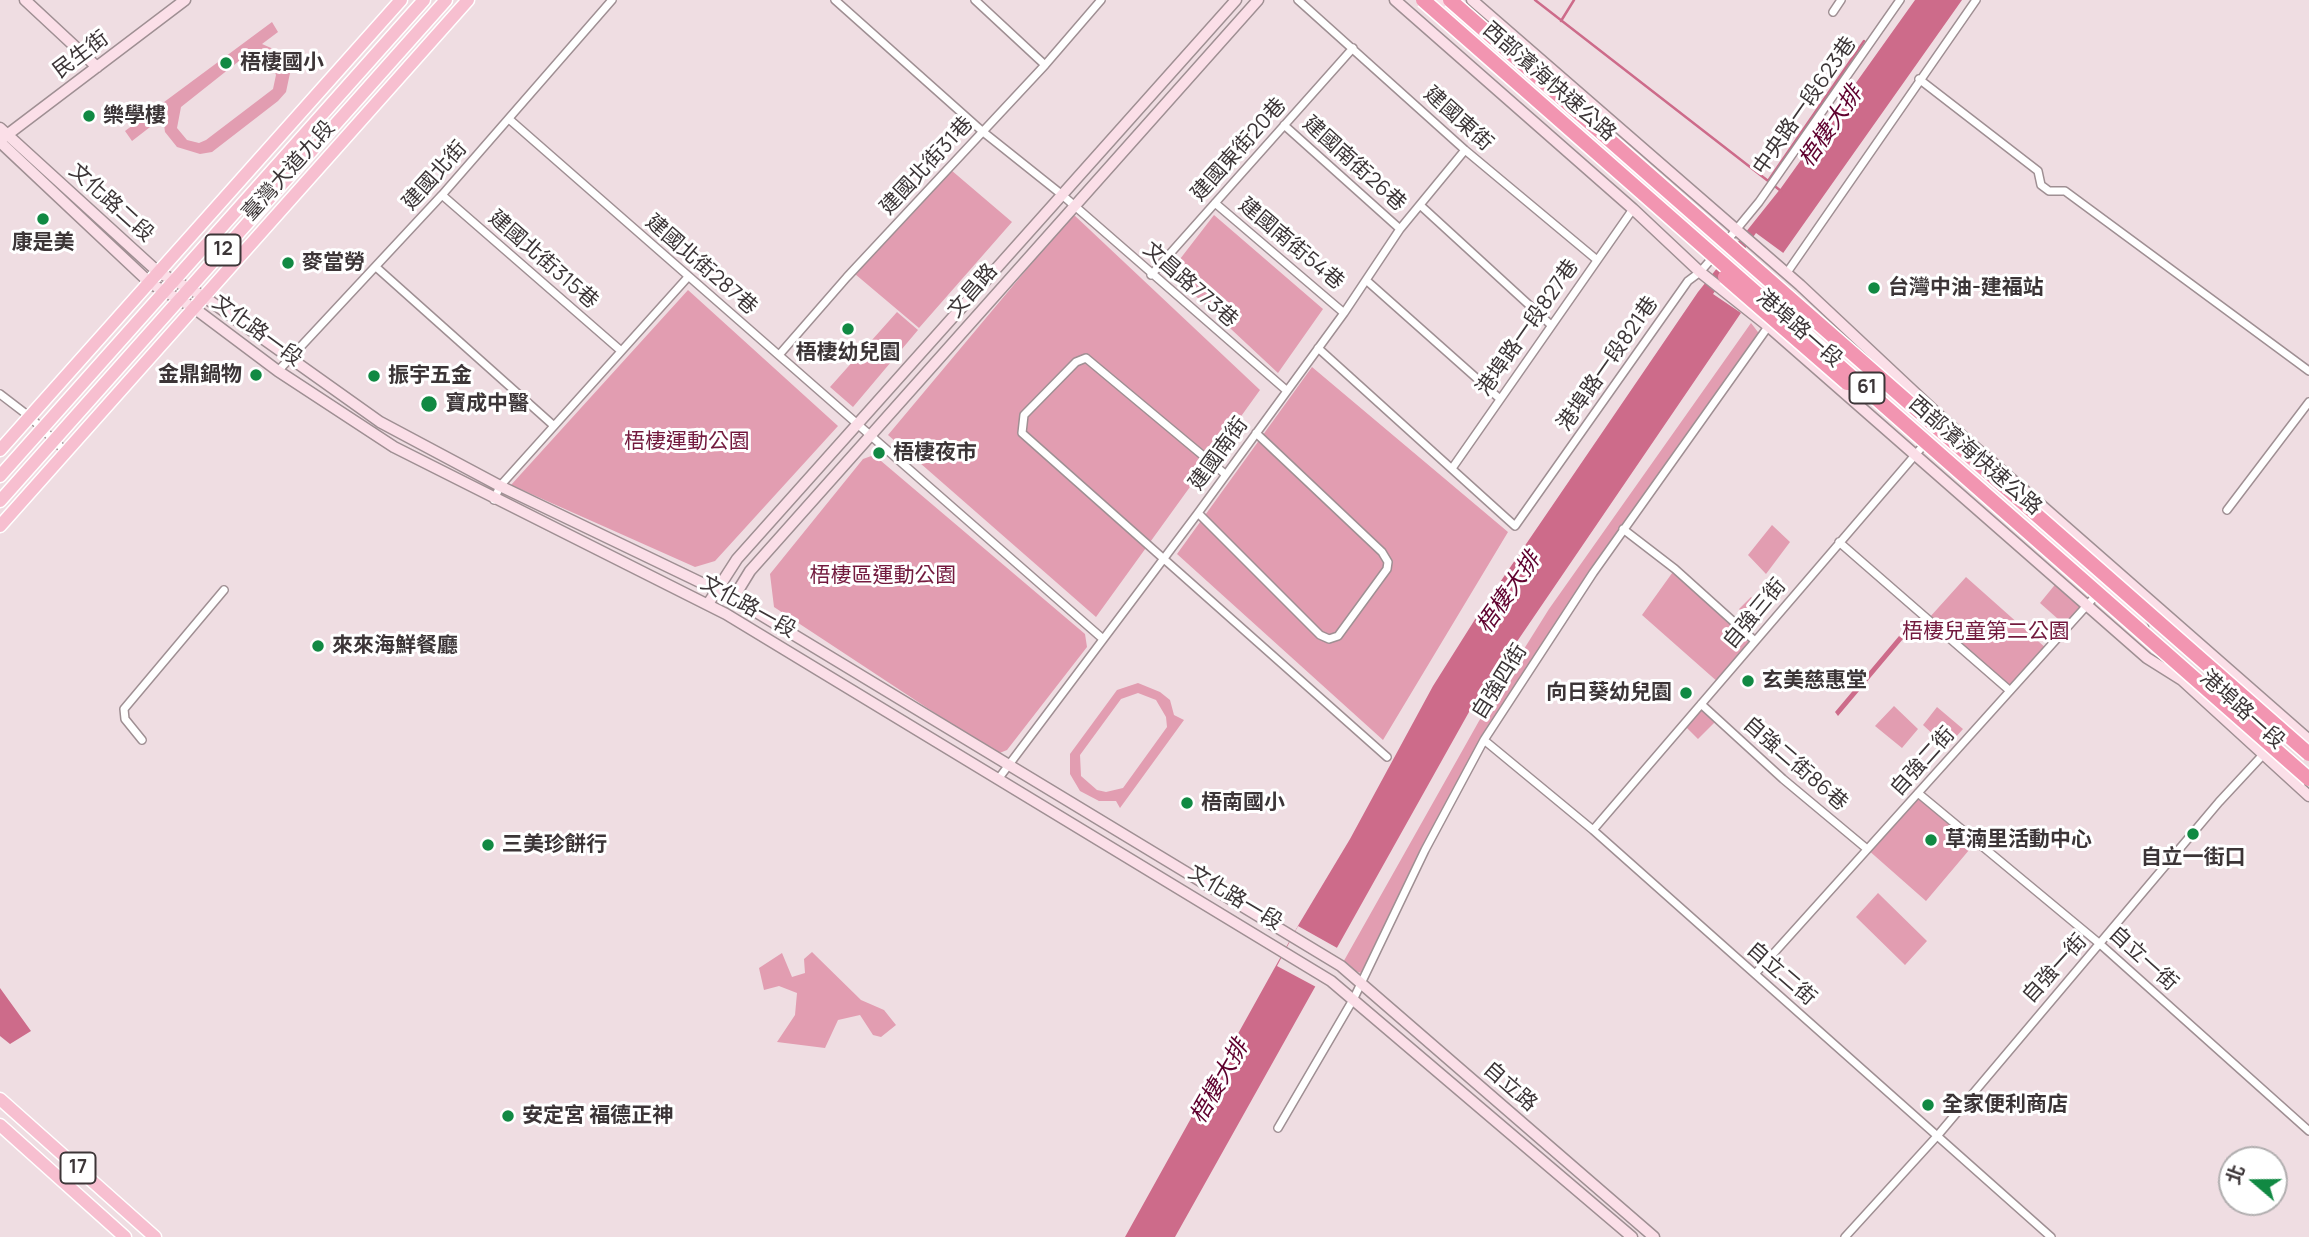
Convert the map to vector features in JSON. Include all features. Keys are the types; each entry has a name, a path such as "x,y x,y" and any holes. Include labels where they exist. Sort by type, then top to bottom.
{"highway":[{"path":"1412,0 1825,366 1910,427"},
{"name":"西部濱海快速公路","path":"1423,0 2309,779"},
{"name":"西部濱海快速公路","path":"1441,0 1920,411 2309,754"},
{"path":"1461,0 1884,370 1905,390 1920,411"}],"main road":[{"name":"臺灣大道九段","path":"0,450 401,0"},
{"name":"臺灣大道九段","path":"0,476 424,0"},
{"name":"臺灣大道九段","path":"0,501 446,0"},
{"name":"臺灣大道九段","path":"0,526 468,0"},
{"name":"17","path":"0,1099 155,1237"},
{"name":"17","path":"0,1125 125,1237"}],"street":[{"path":"25,0 97,67"},
{"name":"民生街","path":"2,136 185,0"},
{"name":"建國北街","path":"278,371 442,195 612,0"},
{"name":"文昌路773巷","path":"835,0 982,131 1061,194 1286,390"},
{"path":"975,0 1045,65"},
{"name":"建國北街31巷","path":"779,355 847,277 1045,65 1101,0"},
{"name":"文昌路","path":"708,604 737,559 1236,0"},
{"name":"文昌路","path":"726,614 750,571 1258,0"},
{"name":"建國東街","path":"1298,0 1465,150 1597,260"},
{"name":"港埠路一段","path":"1395,0 1633,209 1700,272 1768,326 1914,457 2147,658 2182,681 2309,796"},
{"name":"港埠路一段","path":"1441,0 2129,608 2182,681"},
{"name":"港埠路一段","path":"1472,0 1800,285 1945,421 2117,574 2308,737"},
{"path":"1833,12 1841,0"},
{"name":"中央路一段623巷","path":"1737,231 1900,0"},
{"path":"1786,274 1976,0"},
{"name":"建國東街20巷","path":"1151,275 1353,48"},
{"path":"1919,79 2038,171 2041,185 2049,191 2065,191 2309,371"},
{"name":"建國北街287巷","path":"509,119 1103,639"},
{"name":"建國南街26巷","path":"1284,125 1400,229"},
{"name":"文化路二段","path":"2,136 154,277 183,295 194,308"},
{"name":"建國南街","path":"999,778 1198,513 1344,313 1400,229 1465,150"},
{"name":"建國北街315巷","path":"442,195 620,351"},
{"name":"建國南街54巷","path":"1215,203 1344,313"},
{"path":"1420,205 1551,326"},
{"name":"港埠路一段827巷","path":"1453,467 1633,209"},
{"name":"港埠路一段821巷","path":"1453,467 1515,526 1688,281 1700,272 1737,231"},
{"path":"376,267 553,425"},
{"path":"494,500 500,486 553,425 688,278"},
{"path":"1366,280 1500,399"},
{"name":"自強四街","path":"1278,1128 1354,998 1359,983 1484,740 1623,529 1800,285"},
{"name":"文化路二段","path":"183,295 203,296"},
{"name":"文化路一段","path":"203,296 380,422 500,486 733,598 1341,966"},
{"name":"文化路一段","path":"194,308 278,371 394,447 494,500 726,614 1331,981"},
{"path":"1318,348 1453,467"},
{"path":"1225,474 1087,358 1076,362 1024,415 1021,433 1387,757"},
{"path":"0,394 30,417 66,452"},
{"path":"2227,510 2309,402"},
{"name":"自強三街","path":"1592,831 1945,421"},
{"path":"1198,513 1320,635 1329,639 1338,636 1387,569 1388,562 1381,552 1256,433"},
{"path":"1623,529 1675,569 1755,641"},
{"path":"1839,542 2009,690"},
{"name":"自強二街","path":"1755,974 2009,690 2117,574"},
{"path":"142,740 125,719 124,709 225,590"},
{"name":"港埠路一段","path":"2129,608 2207,650"},
{"name":"自強二街86巷","path":"1701,705 1867,849"},
{"name":"自強一街","path":"1845,1237 1938,1135 2046,1003 2100,944 2219,802 2291,725"},
{"name":"自立二街","path":"1484,740 1592,831 2052,1237"},
{"name":"自立一街","path":"1918,793 2100,944 2309,1131"},
{"name":"自立路","path":"1341,966 1654,1237"},
{"name":"自立路","path":"1331,981 1632,1237"}],"green space":[{"path":"272,22 278,32 262,44 278,51 288,64 290,73 286,92 212,152 200,154 177,147 165,132 163,117 132,141 125,131","holes":["250,56 271,61 276,75 273,89 206,140 199,143 187,140 177,128 181,107 239,61"]},
{"path":"951,170 1012,222 919,328 855,274"},
{"path":"1073,214 1260,390 1096,617 888,435"},
{"path":"1214,215 1323,309 1278,373 1170,272"},
{"name":"梧棲運動公園","path":"688,290 838,426 715,561 695,567 511,485"},
{"path":"897,312 918,330 853,407 830,387"},
{"path":"1751,323 1761,336 1615,537 1493,727 1361,973 1341,966 1479,721 1549,609"},
{"path":"1312,367 1508,532 1383,740 1177,554"},
{"name":"梧棲區運動公園","path":"874,455 1085,634 1087,647 1007,750 997,754 774,607 770,574 863,459"},
{"path":"1772,525 1790,542 1766,574 1748,555"},
{"path":"1675,569 1755,641 1719,683 1642,615"},
{"name":"梧棲兒童第二公園","path":"1966,577 2047,649 2009,690 1929,618"},
{"path":"2058,581 2086,606 2067,627 2040,603"},
{"path":"1751,597 1768,612 1757,625 1739,609"},
{"path":"1138,683 1160,692 1170,700 1174,715 1184,720 1120,808 1116,801 1099,801 1080,791 1070,774 1070,754 1117,690","holes":["1138,693 1156,700 1166,717 1167,727 1123,788 1106,792 1097,790 1081,776 1080,755 1121,699"]},
{"path":"1701,704 1717,720 1698,739 1683,724"},
{"path":"1894,706 1918,729 1902,748 1875,726"},
{"path":"1937,707 1963,729 1947,747 1923,725"},
{"path":"1918,793 1975,843 1926,901 1867,849"},
{"path":"1878,893 1927,941 1905,965 1856,917"},
{"path":"812,952 861,1000 884,1010 896,1025 881,1037 873,1035 860,1015 838,1020 825,1048 777,1042 795,1015 797,993 779,986 764,990 759,968 782,953 792,977 805,973 804,959"}],"water":[{"name":"梧棲大排","path":"1915,0 1962,0 1745,307 1469,712 1175,1237 1125,1237 1299,924 1350,839 1433,686 1479,613 1698,292 1781,188"},
{"path":"1899,636 1903,639 1838,716 1835,712"},
{"path":"0,988 31,1031 10,1044 0,1036"}],"pier":[{"path":"1756,233 1786,255 1744,315 1713,294"},
{"path":"1298,926 1339,949 1318,988 1277,966"}],"waterway":[{"path":"1535,0 1781,191"},
{"path":"1561,21 1574,0"},
{"name":"梧棲大排","path":"1768,181 1864,41"}],"place":[{"name":"梧棲國小","path":"226,63"},
{"name":"樂學樓","path":"89,116"},
{"name":"康是美","path":"43,219"},
{"name":"麥當勞","path":"288,263"},
{"name":"台灣中油-建福站","path":"1874,288"},
{"name":"梧棲幼兒園","path":"848,329"},
{"name":"金鼎鍋物","path":"256,375"},
{"name":"振宇五金","path":"374,376"},
{"name":"寶成中醫","path":"429,404"},
{"name":"梧棲夜市","path":"879,453"},
{"name":"來來海鮮餐廳","path":"318,646"},
{"name":"玄美慈惠堂","path":"1748,681"},
{"name":"向日葵幼兒園","path":"1686,693"},
{"name":"梧南國小","path":"1187,803"},
{"name":"自立一街口","path":"2193,834"},
{"name":"草湳里活動中心","path":"1931,840"},
{"name":"三美珍餅行","path":"488,845"},
{"name":"全家便利商店","path":"1928,1105"},
{"name":"安定宮 福德正神","path":"508,1116"}]}
